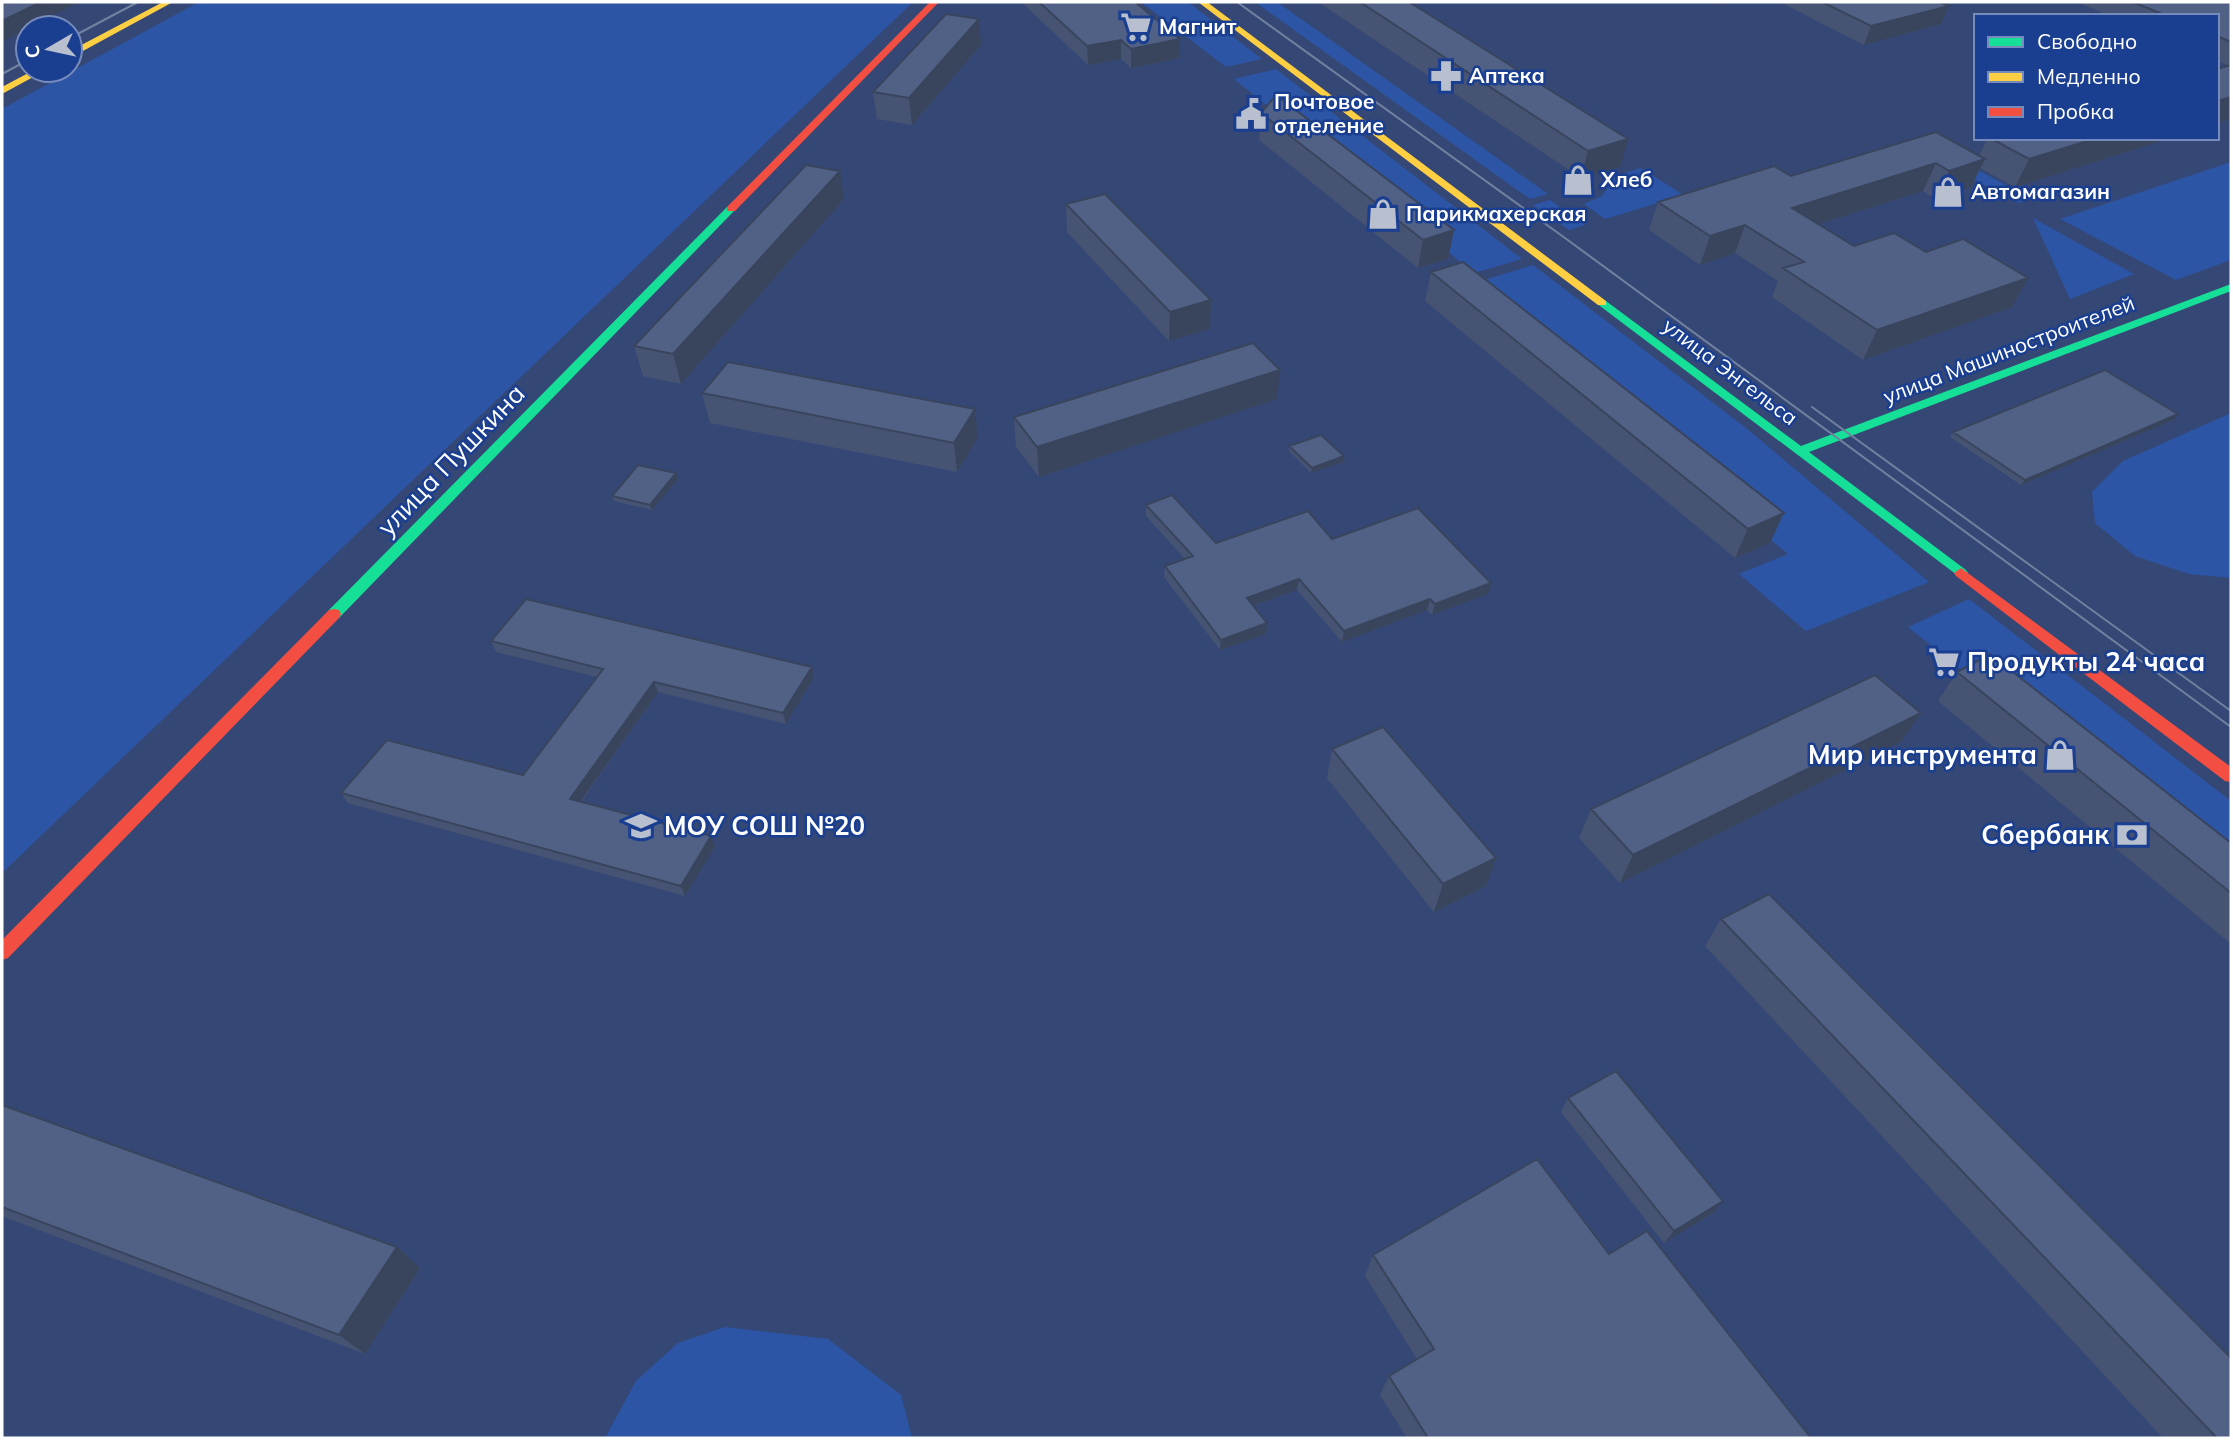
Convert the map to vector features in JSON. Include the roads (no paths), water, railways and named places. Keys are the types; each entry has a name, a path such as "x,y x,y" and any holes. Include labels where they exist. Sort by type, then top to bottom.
{"street":[{"path":"84,48 169,2"},
{"name":"улица Пушкина","path":"2,952 935,2"},
{"name":"улица Энгельса","path":"1202,2 2231,776"},
{"name":"улица Машиностроителей","path":"1801,451 2231,287"}],"tram line":[{"path":"84,31 138,2"},
{"path":"1237,2 1565,238 2231,727"},
{"path":"2,74 14,68"},
{"path":"1812,407 2231,711"}],"place":[{"name":"Магнит","path":"1136,27"},
{"name":"Аптека","path":"1446,76"},
{"name":"Почтовое отделение","path":"1251,114"},
{"name":"Хлеб","path":"1578,180"},
{"name":"Автомагазин","path":"1948,192"},
{"name":"Парикмахерская","path":"1383,214"},
{"name":"Продукты 24 часа","path":"1944,662"},
{"name":"Мир инструмента","path":"2060,755"},
{"name":"МОУ СОШ №20","path":"641,826"},
{"name":"Сбербанк","path":"2132,835"}]}
